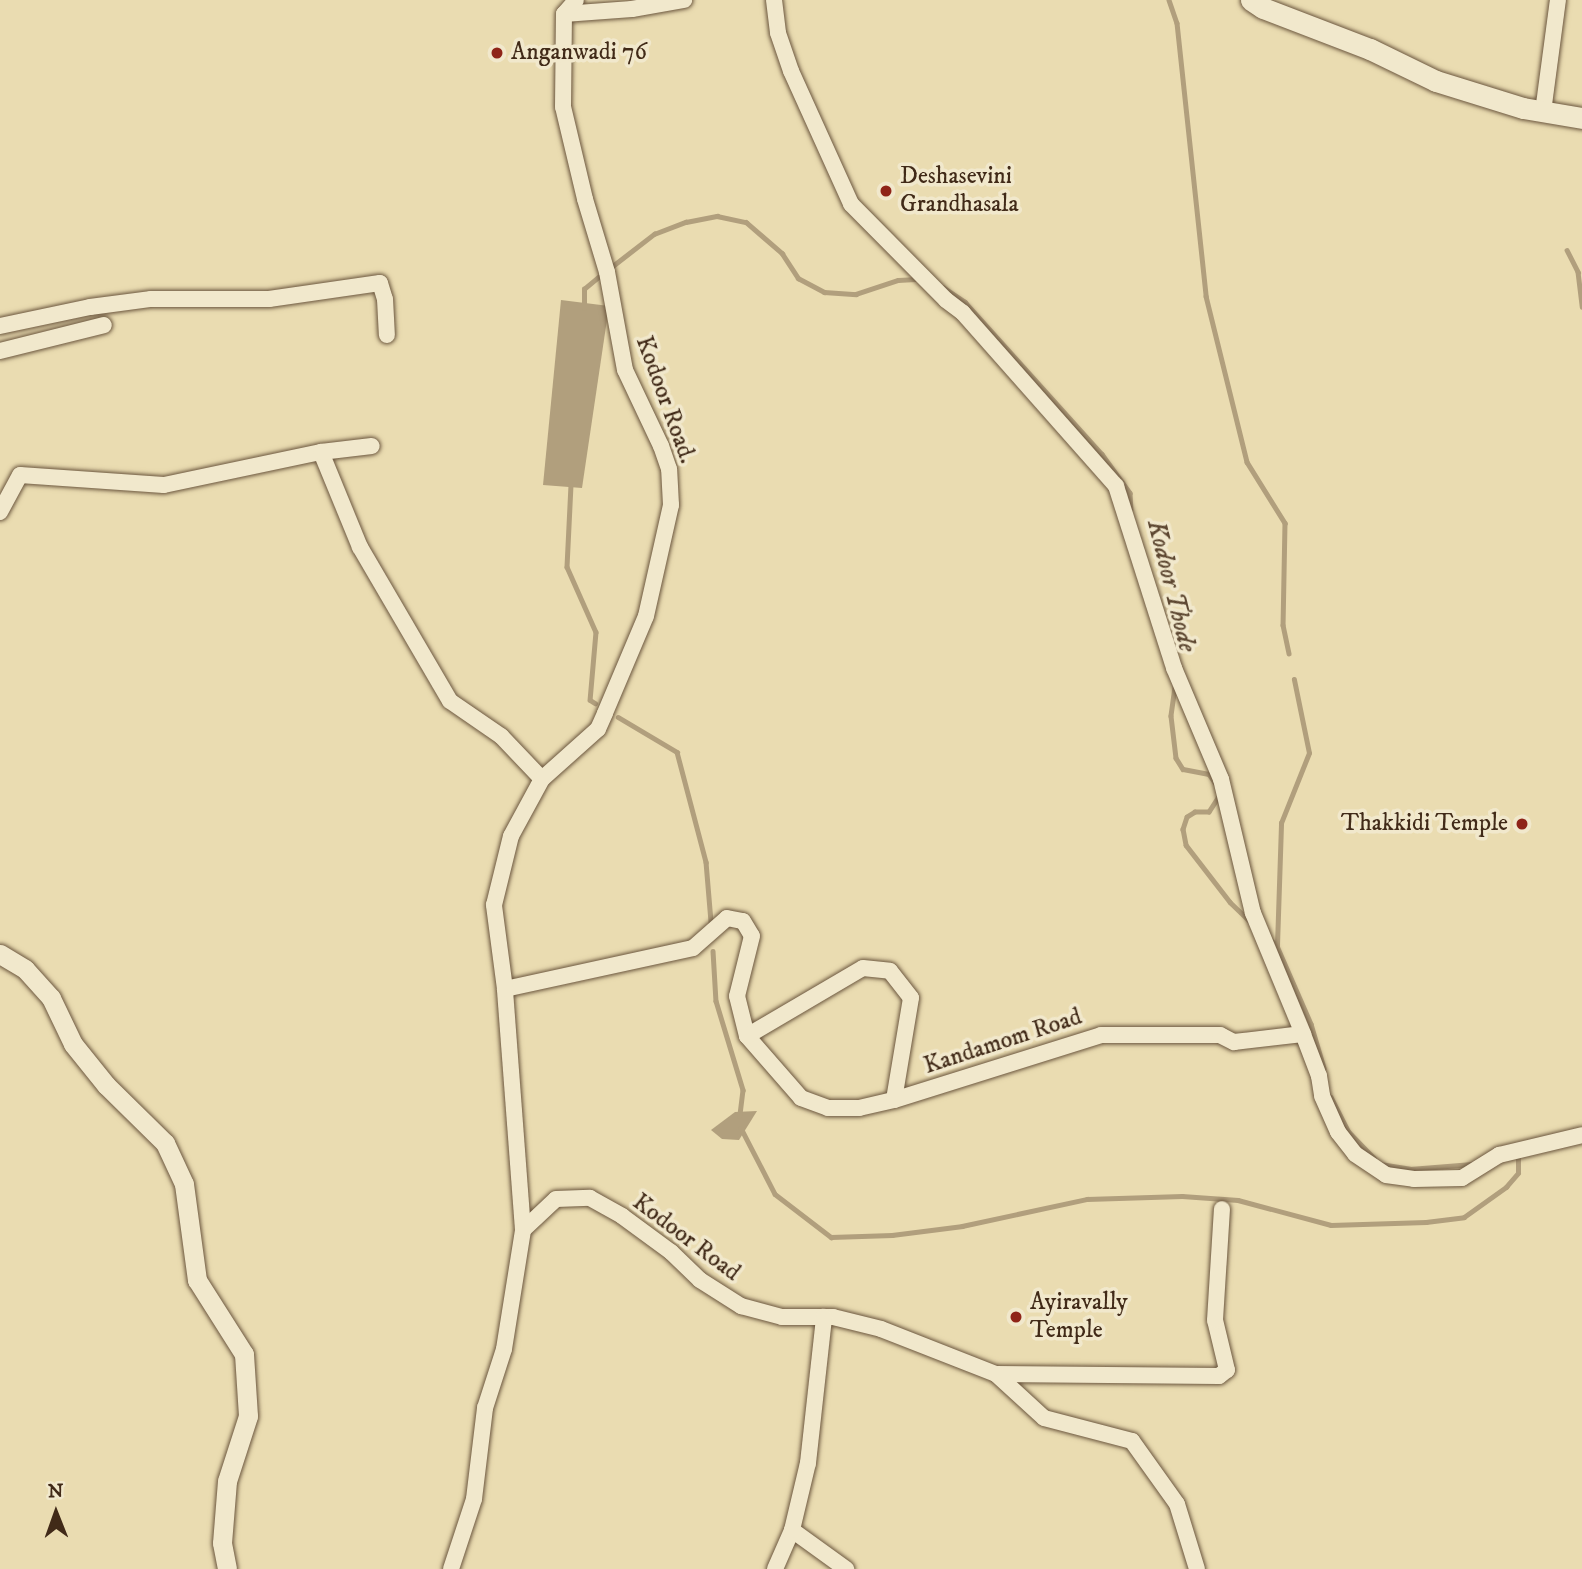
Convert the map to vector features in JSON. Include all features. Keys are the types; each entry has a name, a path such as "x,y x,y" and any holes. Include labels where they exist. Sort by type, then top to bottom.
{"main road":[{"path":"1251,0 1263,8 1370,49 1436,81 1543,112 1582,118"}],"street":[{"path":"564,14 576,0"},
{"path":"564,14 632,9 684,0"},
{"path":"774,0 778,33 792,71 851,204 925,280 963,313 1116,486 1174,668 1221,779 1253,913 1303,1034 1319,1076 1322,1096 1338,1132 1355,1154 1386,1175 1414,1179 1462,1178 1499,1156 1582,1135"},
{"path":"1543,112 1558,0"},
{"name":"Kodoor Road.","path":"505,989 494,905 511,836 542,779 598,729 646,616 671,505 668,469 659,439 625,370 607,270 585,200 563,107 564,14"},
{"path":"0,326 127,302 269,299 380,283 385,299 387,335"},
{"path":"0,351 104,325"},
{"path":"0,512 20,475 164,485 321,452 372,446"},
{"path":"321,452 360,547 450,701 501,736 542,779"},
{"name":"Kandamom Road","path":"505,989 694,948 727,918 743,921 752,936 737,996 747,1036 801,1098 828,1108 859,1108 894,1100 1101,1035 1220,1035 1234,1042 1303,1034"},
{"path":"0,954 25,969 51,998 73,1044 106,1085 165,1143 184,1184 198,1280 244,1354 248,1416 227,1481 222,1543 227,1569"},
{"path":"747,1036 863,968 890,971 911,998 894,1100"},
{"path":"452,1569 474,1500 485,1408 505,1349 523,1230 505,989"},
{"name":"Kodoor Road","path":"523,1230 556,1199 590,1198 622,1216 671,1252 699,1280 741,1306 782,1317 824,1317 881,1329 996,1374 1044,1418 1132,1441 1177,1504 1197,1569"},
{"path":"996,1374 1219,1376 1227,1370 1215,1320 1222,1209"},
{"path":"775,1569 792,1530 808,1463 824,1317"},
{"path":"792,1530 846,1569"}],"shaded area":[{"path":"561,300 609,306 582,488 543,485"},
{"path":"757,1111 739,1140 722,1139 711,1130 735,1112"}],"waterway":[{"path":"1169,0 1177,23 1206,296 1247,462 1285,523 1283,625 1289,653"},
{"name":"Kodoor Thode","path":"610,268 654,234 686,222 717,216 746,222 782,253 798,278 824,292 856,294 898,280 919,279"},
{"name":"Kodoor Thode","path":"1567,250 1578,272 1582,307"},
{"path":"584,308 584,289 603,273"},
{"name":"Kodoor Thode","path":"943,287 965,302 1102,454 1130,493 1131,510"},
{"path":"571,485 567,567 596,632 590,700 595,703"},
{"path":"1277,945 1281,823 1309,753 1294,680"},
{"name":"Kodoor Thode","path":"1175,687 1171,716 1176,758 1183,769 1209,774 1216,784"},
{"path":"618,717 677,752 706,862 711,922"},
{"name":"Kodoor Thode","path":"1220,795 1209,812 1195,812 1187,817 1183,829 1186,845 1230,902 1250,921"},
{"name":"Kodoor Thode","path":"1270,939 1277,946 1311,1024 1324,1068"},
{"path":"713,951 716,1001 743,1090 740,1116"},
{"name":"Kodoor Thode","path":"1331,1097 1349,1132 1374,1158"},
{"path":"741,1128 775,1194 831,1237 892,1235 962,1226 1087,1199 1182,1196 1238,1200 1331,1225 1426,1222 1464,1217 1506,1187 1518,1173 1518,1155"},
{"name":"Kodoor Thode","path":"1380,1164 1410,1169 1472,1164"}],"place":[{"name":"Anganwadi 76","path":"497,53"},
{"name":"Deshasevini Grandhasala","path":"886,191"},
{"name":"Thakkidi Temple","path":"1522,824"},
{"name":"Ayiravally Temple","path":"1016,1317"}]}
